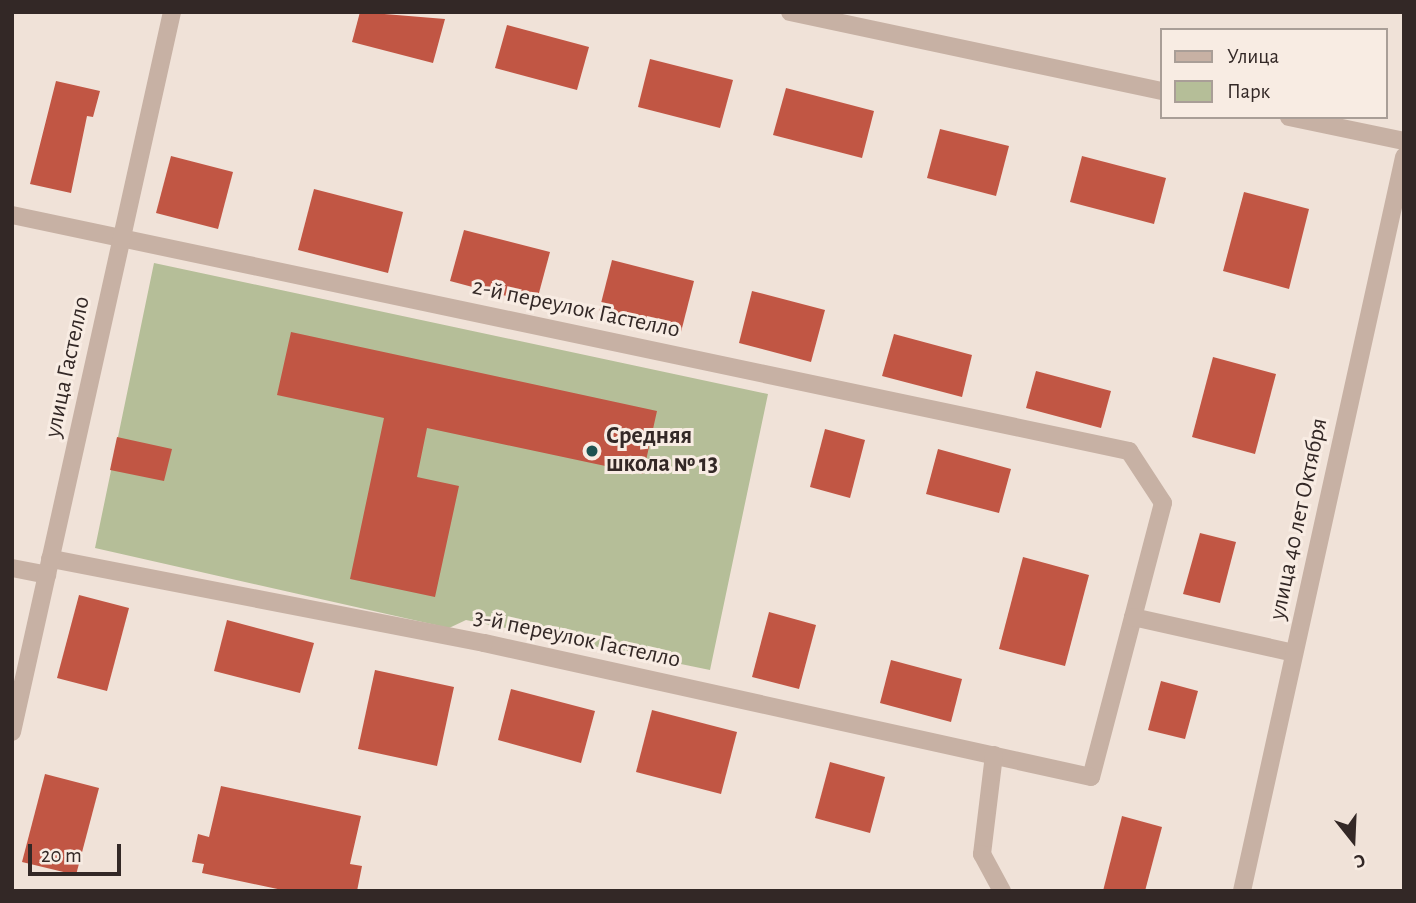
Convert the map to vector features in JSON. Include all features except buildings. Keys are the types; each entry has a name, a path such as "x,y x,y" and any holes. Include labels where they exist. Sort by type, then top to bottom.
{"street":[{"name":"улица Гастелло","path":"12,732 172,12"},
{"path":"790,12 1160,91"},
{"path":"1299,119 1404,141"},
{"name":"улица 40 лет Октября","path":"1242,891 1404,158"},
{"name":"2-й переулок Гастелло","path":"12,215 1129,452 1163,503 1133,617"},
{"name":"3-й переулок Гастелло","path":"12,568 49,567 484,643 1091,777 1133,617"},
{"path":"1133,617 1294,653"},
{"path":"994,755 982,853 1002,891"}],"green space":[{"path":"154,263 768,394 710,670 466,620 449,628 95,548"}],"place":[{"name":"Средняя школа № 13","path":"592,451"}]}
